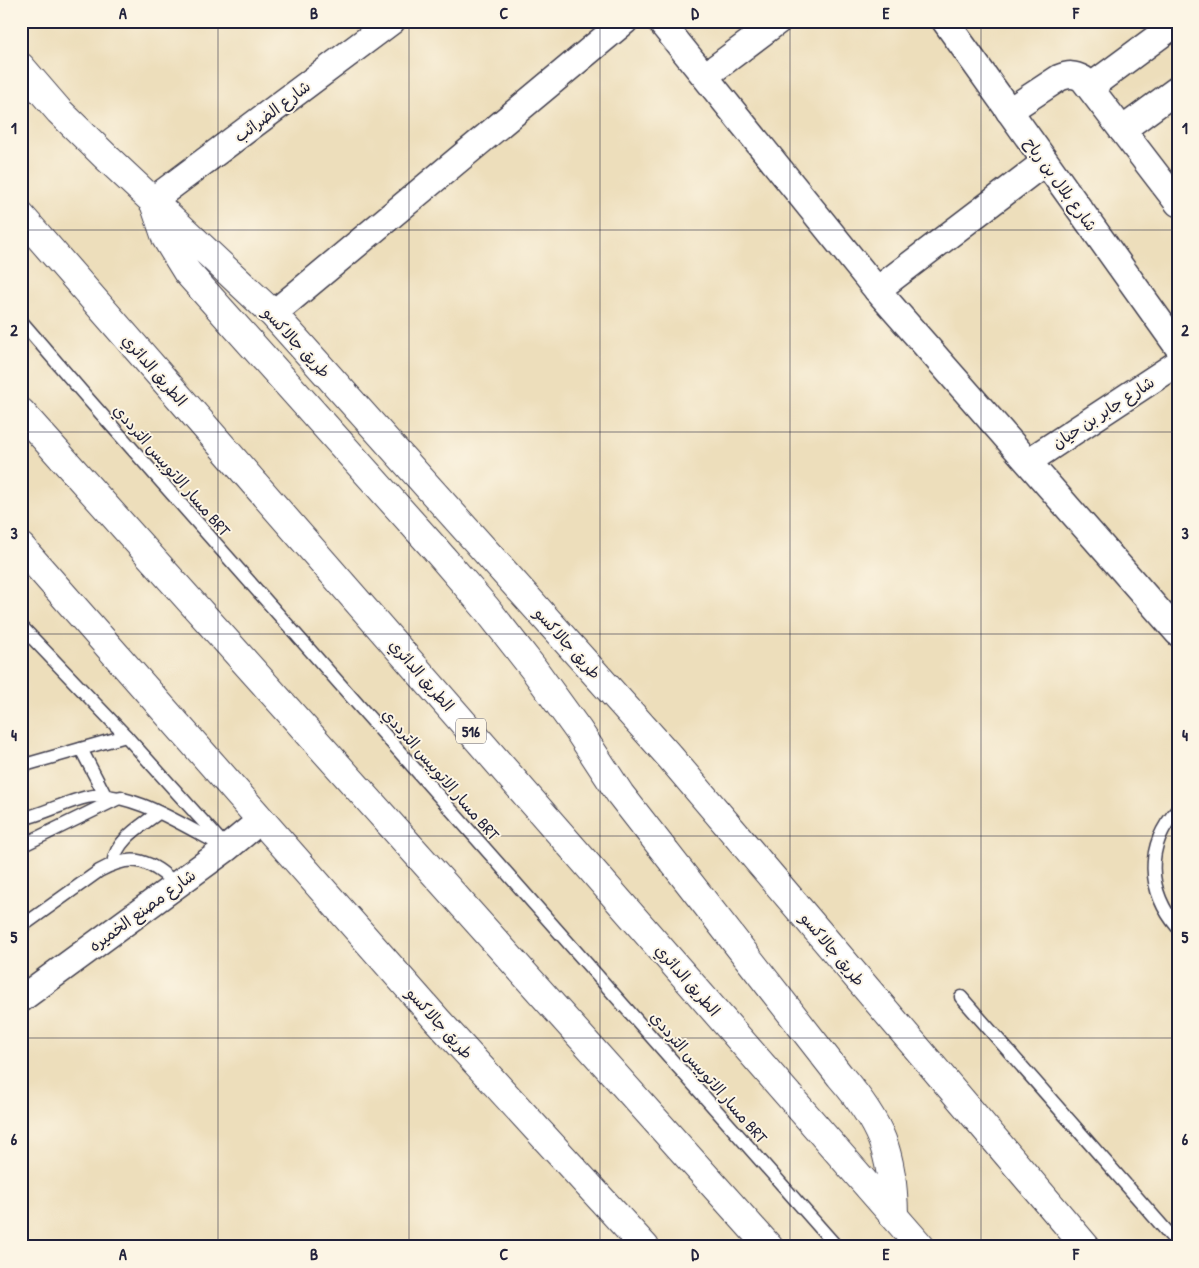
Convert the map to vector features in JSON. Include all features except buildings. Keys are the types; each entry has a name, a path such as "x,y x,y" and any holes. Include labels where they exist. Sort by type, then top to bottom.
{"main road":[{"name":"طريق جالاكسو","path":"21,67 60,111 273,314 670,757 1086,1247"},
{"path":"153,200 166,238 187,272 486,608 578,730 620,794 840,1076 861,1100 876,1126 888,1154 893,1185 894,1215"},
{"name":"الطريق الدائري","path":"21,216 921,1247"},
{"path":"21,412 768,1247"},
{"name":"طريق جالاكسو","path":"21,547 444,1029 644,1247"}],"street":[{"name":"شارع الضرائب","path":"153,200 392,21"},
{"path":"273,314 625,21"},
{"path":"660,21 877,290 1178,633"},
{"path":"705,76 778,21"},
{"name":"شارع بلال بن رباح","path":"945,21 1178,347"},
{"path":"1090,87 1178,22"},
{"path":"1009,112 1059,78 1067,75 1076,75 1083,79 1090,87 1178,203"},
{"path":"1122,130 1178,89"},
{"path":"877,290 1045,162"},
{"name":"شارع جابر بن حيان","path":"1028,461 1178,364"},
{"name":"شارع مصنع الخميره","path":"21,999 227,848 261,820"}],"lane":[{"name":"مسار الاتوبيس الترددي BRT","path":"21,322 837,1247"},
{"path":"21,626 126,736 227,848"},
{"path":"21,766 126,736"},
{"path":"81,749 105,795"},
{"path":"21,819 89,796 121,797 138,802 227,848"},
{"path":"21,846 121,797"},
{"path":"1178,809 1161,833 1155,849 1153,866 1154,884 1159,900 1167,916 1178,928"},
{"path":"113,863 114,854 126,838 158,813"},
{"path":"21,927 113,863 128,860 144,862 159,868 177,885"},
{"path":"961,997 1178,1244"}]}
